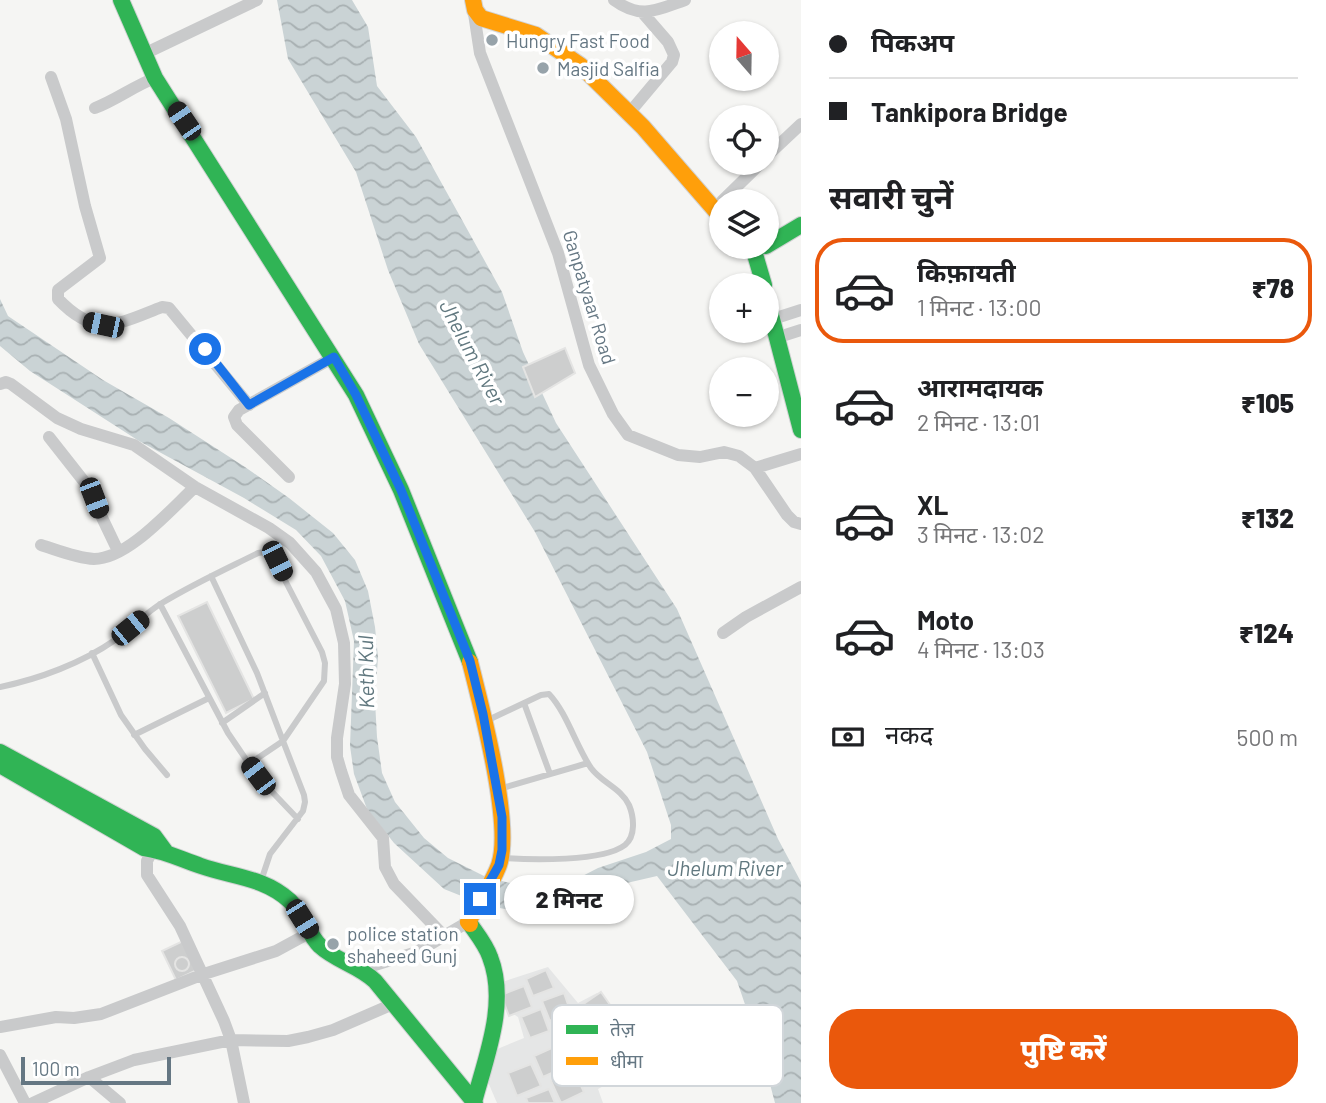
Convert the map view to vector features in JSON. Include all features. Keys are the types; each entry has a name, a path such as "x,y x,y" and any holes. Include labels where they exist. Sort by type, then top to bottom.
{"street":[{"path":"121,0 155,78 356,395 425,547 470,661 485,722 502,817 500,862 469,919 445,937 401,959 362,969"},
{"path":"144,54 257,0"},
{"path":"614,0 632,11 642,12 654,11 685,0"},
{"path":"473,3 477,14 485,20 526,30 558,48 630,112 709,196"},
{"name":"Ganpatyaar Road","path":"473,3 480,53 558,253 589,365 621,429 636,440 691,457 731,453 755,468 787,515 794,522 801,524"},
{"path":"630,112 672,62 674,55 668,42 642,12"},
{"path":"51,77 66,118 85,206 100,258 58,290 58,299 84,321 103,325 120,323 162,307 169,308 249,405"},
{"path":"95,108 138,84 155,78"},
{"path":"779,145 801,124"},
{"path":"737,189 750,175"},
{"path":"779,236 801,225"},
{"path":"779,317 801,310"},
{"path":"801,330 779,337 801,430"},
{"path":"289,477 237,425 236,414 334,357"},
{"path":"0,384 11,384 57,418 81,429 134,445 195,487 269,528 290,543 310,564 328,592 341,625 345,684 337,757 349,795 383,838 385,867 394,884 445,937"},
{"path":"49,437 86,484 118,551"},
{"path":"755,468 801,454"},
{"path":"41,545 90,559 101,558 143,535 195,487"},
{"path":"723,633 801,587"},
{"path":"0,751 154,836 158,851"},
{"path":"0,765 158,851 201,866 261,881 291,902 320,946 362,969 375,981 475,1102"},
{"path":"158,851 147,861 147,875 170,907 204,974 231,1040 244,1103"},
{"path":"469,919 490,955 495,971 496,989 491,1033 475,1102"},
{"path":"0,1027 56,1017 74,1018 101,1014 204,974 276,951 311,932"},
{"path":"33,1103 134,1060 231,1040 288,1041 308,1037 333,1030 393,1003"},
{"path":"0,1055 25,1103"},
{"path":"89,1077 120,1103"}],"lane":[{"path":"0,687 49,673 92,653 114,640 160,604 211,576 265,552 272,555 322,652 325,663 324,681 283,741 249,764"},
{"path":"211,576 265,693 305,802 298,819 270,854 261,881"},
{"path":"160,604 222,723 249,764 298,819"},
{"path":"92,653 121,715 167,775"},
{"path":"222,723 265,693"},
{"path":"485,722 544,693 552,697 588,763 596,774 617,789 628,802 633,823 630,839 625,845 608,852 565,859 500,862"},
{"path":"134,735 209,698"},
{"path":"524,703 550,774"},
{"path":"497,789 588,763"}],"shaded area":[{"path":"548,967 578,1003 597,993 607,1005 552,1005 552,1086 604,1086 598,1089 603,1103 497,1103 485,1075 495,1050 524,1038 518,1017 504,1008 502,982"}],"water":[{"name":"Jhelum River","path":"277,0 352,0 368,27 377,86 416,137 502,292 523,352 556,423 677,609 778,839 801,882 801,1103 775,1103 770,1086 783,1086 783,1005 745,1005 737,981 657,876 605,888 575,901 526,913 484,905 444,889 394,843 367,809 354,774 350,746 354,641 345,601 321,556 296,530 244,498 139,441 30,371 0,346 0,299 8,316 103,380 245,467 333,533 355,560 368,591 378,657 375,701 382,773 395,802 424,838 448,858 486,877 543,891 563,886 598,868 646,852 671,839 671,825 647,752 535,532 419,344 388,270 356,172 288,59"}],"building":[{"path":"565,348 575,373 535,397 523,367"},
{"path":"207,602 254,699 226,713 178,616"},
{"path":"185,940 199,969 176,980 162,951"},
{"path":"182,957 187,959 187,969 182,971 177,969 175,964 177,959"},
{"path":"546,970 554,988 533,996 526,979"},
{"path":"524,986 532,1007 509,1016 501,995"},
{"path":"601,992 610,1005 582,1005"},
{"path":"564,993 568,1005 552,1005 550,1021 542,1001"},
{"path":"541,1009 549,1031 530,1038 521,1017"},
{"path":"552,1048 552,1073 543,1077 534,1056"},
{"path":"531,1064 541,1086 517,1096 508,1073"},
{"path":"553,1086 581,1086 584,1092 561,1103"},
{"path":"549,1089 555,1103 528,1103 526,1098"}],"traffic: fast":[{"path":"121,0 155,78 356,395 401,490 470,662"},
{"path":"779,238 801,225"},
{"path":"756,259 760,273"},
{"path":"778,343 801,430"},
{"path":"0,752 154,836 165,851"},
{"path":"0,765 144,848 259,882 280,893 295,906 320,946 375,981 475,1103"},
{"path":"470,924 488,953 497,993 493,1030 474,1102"}],"traffic: slow":[{"path":"473,0 475,10 481,18 536,35 580,65 643,127 709,203"},
{"path":"470,662 494,765 502,823 502,847 499,865 468,922 470,924"}],"place":[{"name":"Hungry Fast Food","path":"492,40"},
{"name":"Masjid Salfia","path":"543,68"},
{"name":"police station shaheed Gunj","path":"333,944"}],"route":[{"path":"205,349 249,405 334,357 356,395 401,490 470,661 483,714 503,836 499,865 480,899"}],"water label":[{"name":"Keth Kul","path":"365,672"}]}
